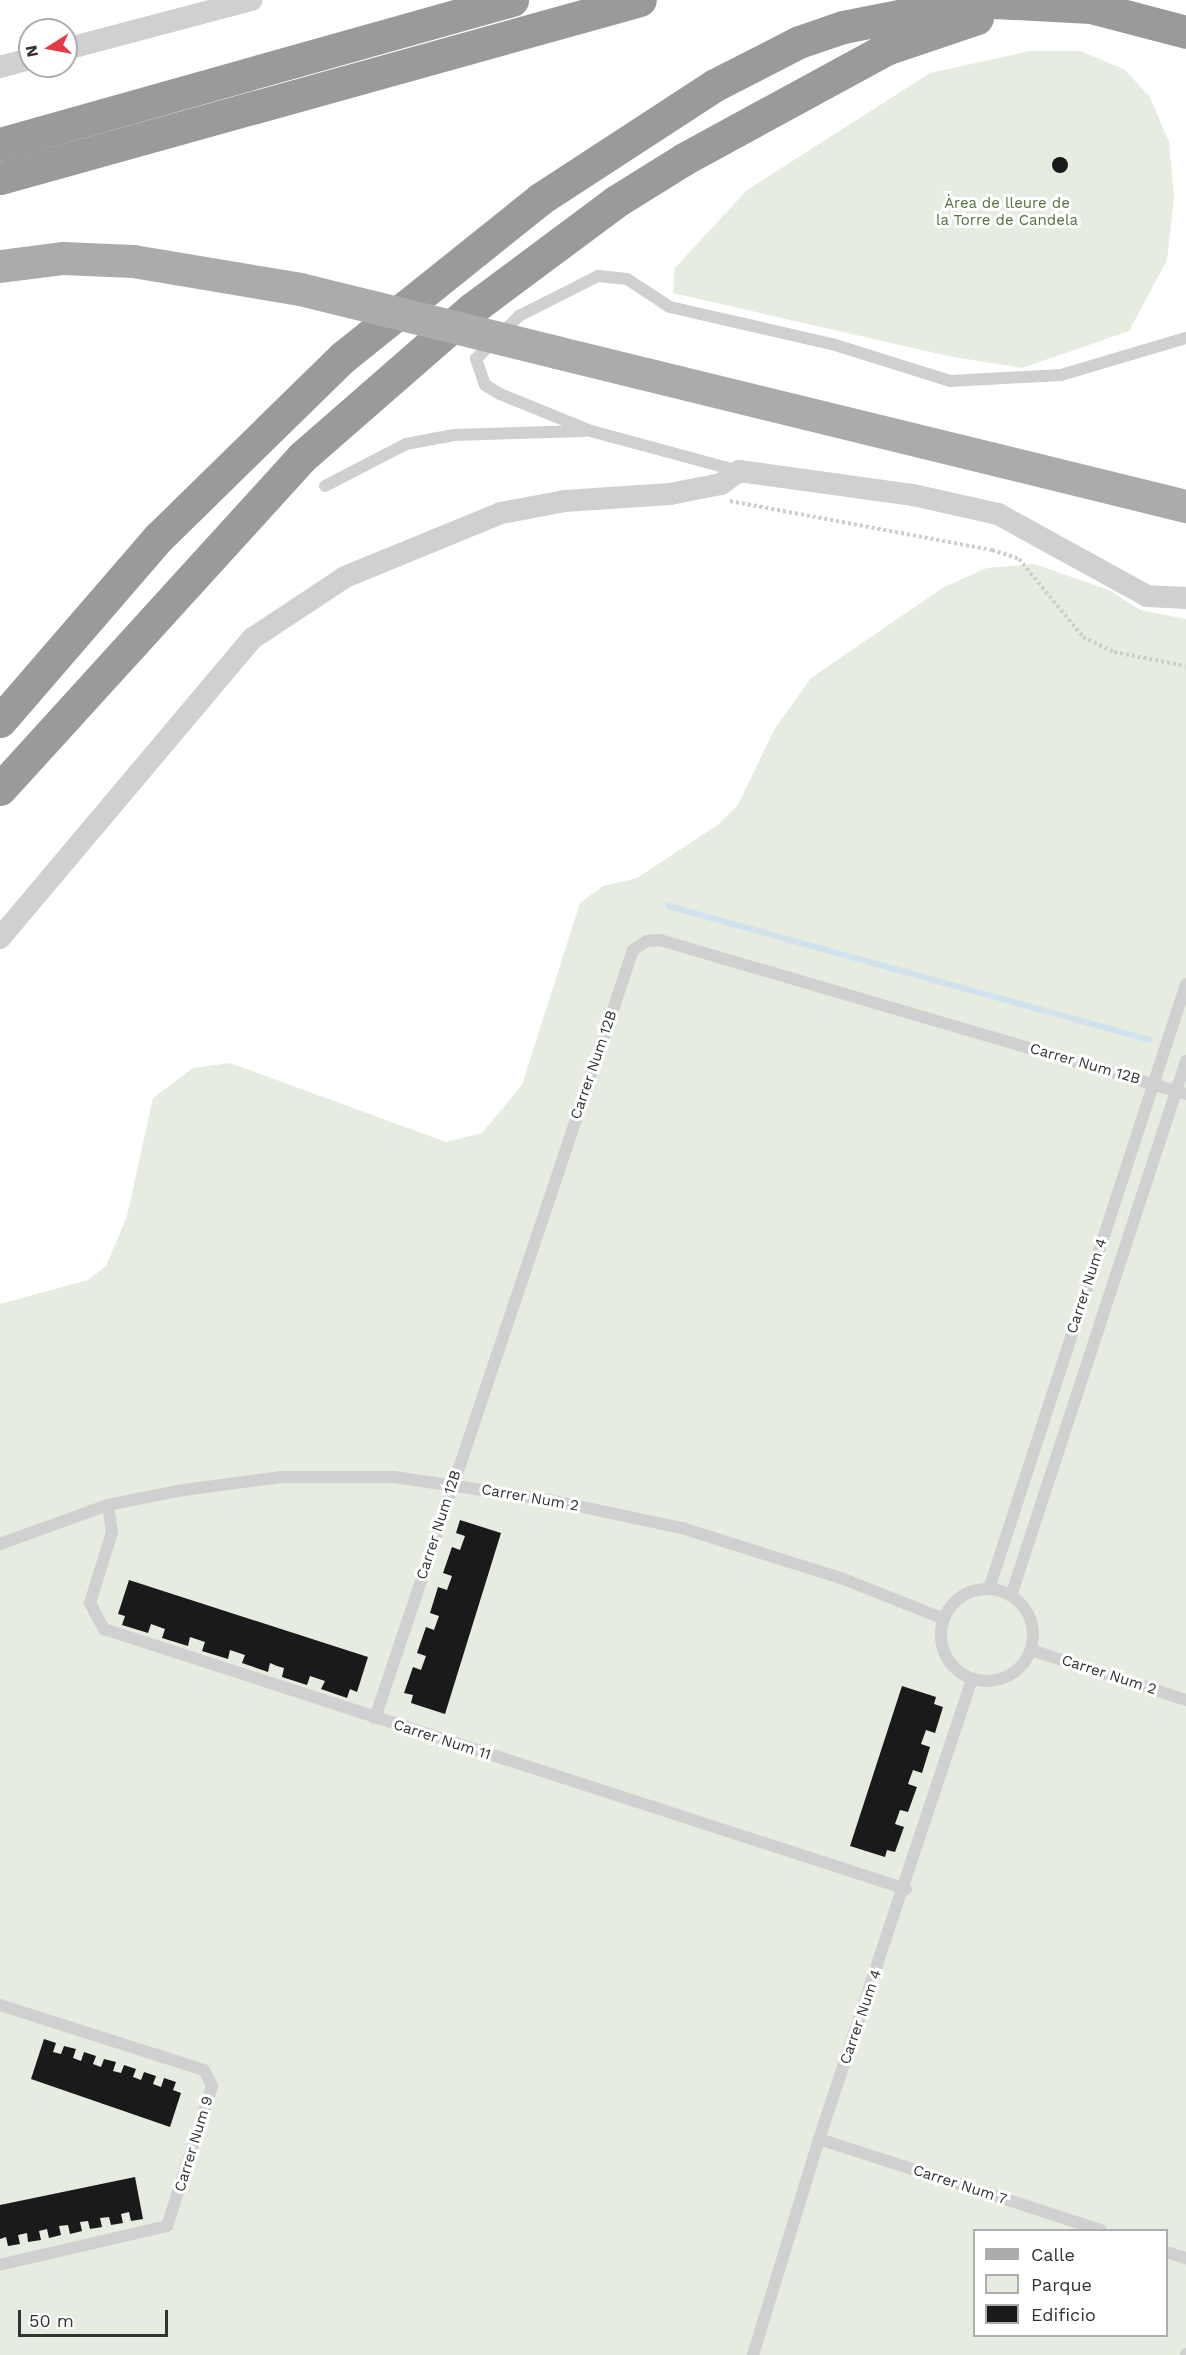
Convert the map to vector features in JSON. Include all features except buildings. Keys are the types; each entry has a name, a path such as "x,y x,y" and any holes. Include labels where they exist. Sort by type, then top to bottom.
{"highway":[{"path":"0,144 512,0"},
{"path":"3,177 640,0"},
{"path":"0,721 159,537 264,429 422,289 540,199 675,109 799,42 920,9 974,1 1053,5 1133,16 1186,32"},
{"path":"0,789 302,457 391,376 553,246 684,159 886,49 958,22 1053,5"}],"main road":[{"path":"0,266 63,258 133,261 300,289 1186,506"}],"street":[{"path":"78,46 252,0"},
{"path":"0,67 18,62"},
{"path":"0,938 253,638 282,615 424,540 501,513 696,490 721,484 739,471 913,495 998,514 1147,596 1186,598"}],"lane":[{"path":"739,471 591,431 492,390 479,375 476,358 519,316 598,276 627,279 670,307 832,344 950,381 1061,375 1186,338"},
{"path":"325,486 406,444 454,435 591,431"},
{"name":"Carrer Num 12B","path":"375,1718 633,950 647,940 660,940 1181,1092"},
{"name":"Carrer Num 4","path":"989,1588 1186,984"},
{"name":"Carrer Num 4","path":"1011,1596 1181,1092 1186,1061"},
{"name":"Carrer Num 2","path":"0,1544 108,1505 281,1477 394,1477 453,1484 682,1528 830,1574 944,1619"},
{"name":"Carrer Num 11","path":"108,1505 112,1532 90,1603 104,1629 906,1889"},
{"path":"989,1588 1011,1596 1032,1623 1031,1650 1011,1676 996,1682 972,1679 945,1655 944,1619 958,1598 989,1588"},
{"name":"Carrer Num 2","path":"1031,1650 1186,1700"},
{"name":"Carrer Num 4","path":"753,2355 819,2139 906,1889 972,1679"},
{"name":"Carrer Num 9","path":"0,2005 204,2070 212,2086 167,2226 0,2265"},
{"name":"Carrer Num 7","path":"819,2139 1098,2229"},
{"path":"1168,2252 1186,2258"}],"path":[{"path":"696,490 735,503 992,550 1019,560 1083,637 1114,652 1186,666"}],"green space":[{"name":"Àrea de lleure de la Torre de Candela","path":"1030,51 1080,51 1124,69 1150,97 1169,142 1174,197 1167,260 1129,331 1022,368 948,356 673,293 675,268 747,190 930,73"},
{"path":"1034,564 1109,590 1140,610 1186,619 1186,2355 0,2355 0,1304 88,1280 106,1266 127,1216 153,1098 193,1068 230,1063 446,1142 482,1133 522,1085 580,903 603,886 637,878 719,824 738,805 774,730 811,678 944,587 987,568"}],"waterway":[{"path":"668,906 1150,1040"}]}
